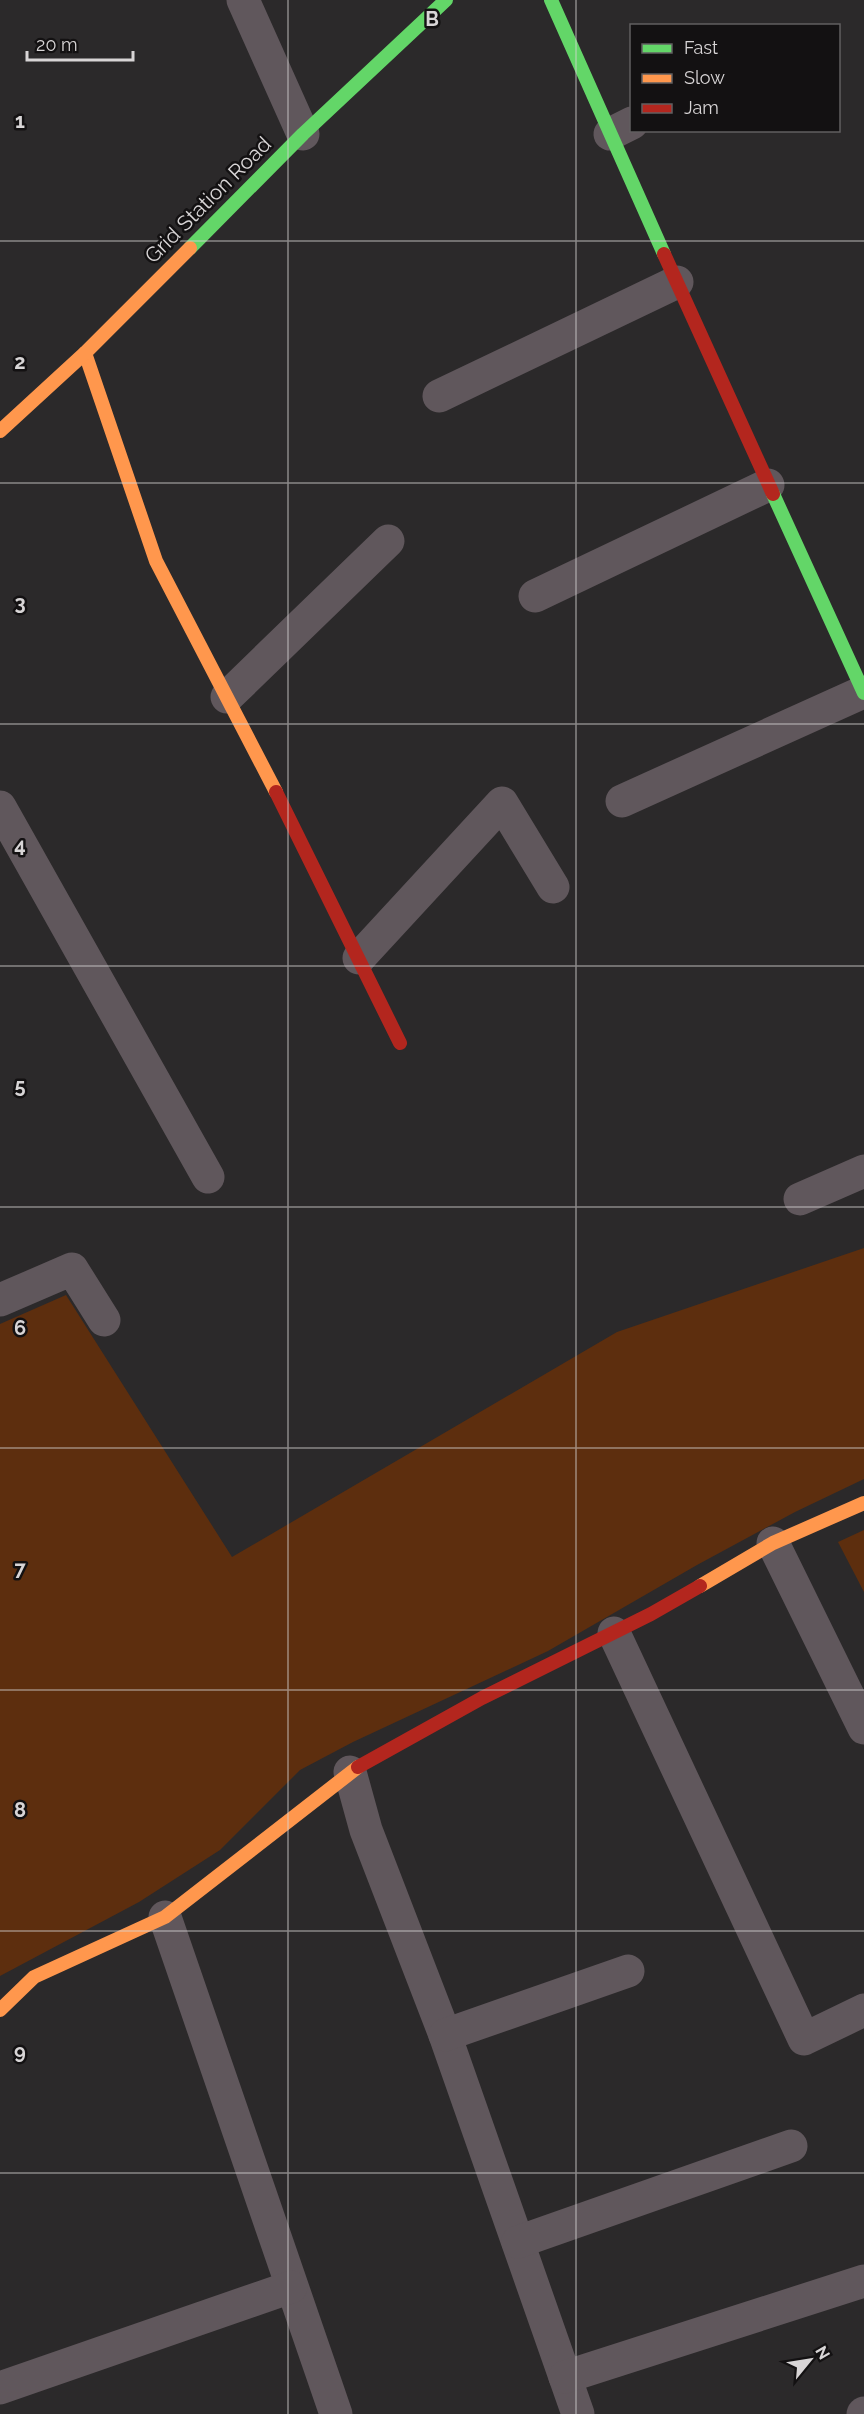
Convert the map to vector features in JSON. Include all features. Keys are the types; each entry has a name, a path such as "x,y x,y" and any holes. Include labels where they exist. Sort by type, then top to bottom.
{"street":[{"path":"243,0 303,134"},
{"name":"Grid Station Road","path":"0,431 85,353 303,134 446,0"},
{"path":"551,0 621,128 676,282 864,692 622,801"},
{"path":"439,396 676,282"},
{"path":"85,353 156,561 305,847 400,1043"},
{"path":"535,596 768,485"},
{"path":"227,697 388,541"},
{"path":"359,958 502,803 553,887"},
{"path":"0,807 208,1177"},
{"path":"800,1199 864,1171"},
{"path":"0,1300 72,1269 104,1320"},
{"path":"0,2010 34,1977 165,1917 350,1772 482,1698 651,1614 773,1543 864,1503"},
{"path":"773,1543 864,1728"},
{"path":"614,1633 804,2039 864,2010"},
{"path":"350,1772 366,1830 445,2036 578,2414"},
{"path":"165,1917 336,2414"},
{"path":"445,2036 628,1971"},
{"path":"518,2242 791,2146"},
{"path":"566,2377 864,2280"},
{"path":"0,2388 291,2287"}],"shaded area":[{"path":"864,1248 864,1479 795,1512 697,1565 548,1651 353,1742 300,1770 220,1850 139,1902 0,1976 0,1324 66,1295 232,1557 617,1332"},
{"path":"864,1530 864,1592 838,1542"}],"traffic: fast":[{"path":"190,248 303,134 446,0"},
{"path":"551,0 664,254"},
{"path":"773,494 864,693"}],"traffic: slow":[{"path":"0,431 85,353 190,248"},
{"path":"85,353 156,561 276,792"},
{"path":"700,1586 773,1543 864,1503"},
{"path":"0,2010 34,1977 165,1917 358,1767"}],"traffic: jam":[{"path":"664,254 773,494"},
{"path":"276,792 400,1043"},
{"path":"358,1767 482,1698 651,1614 700,1586"}]}
